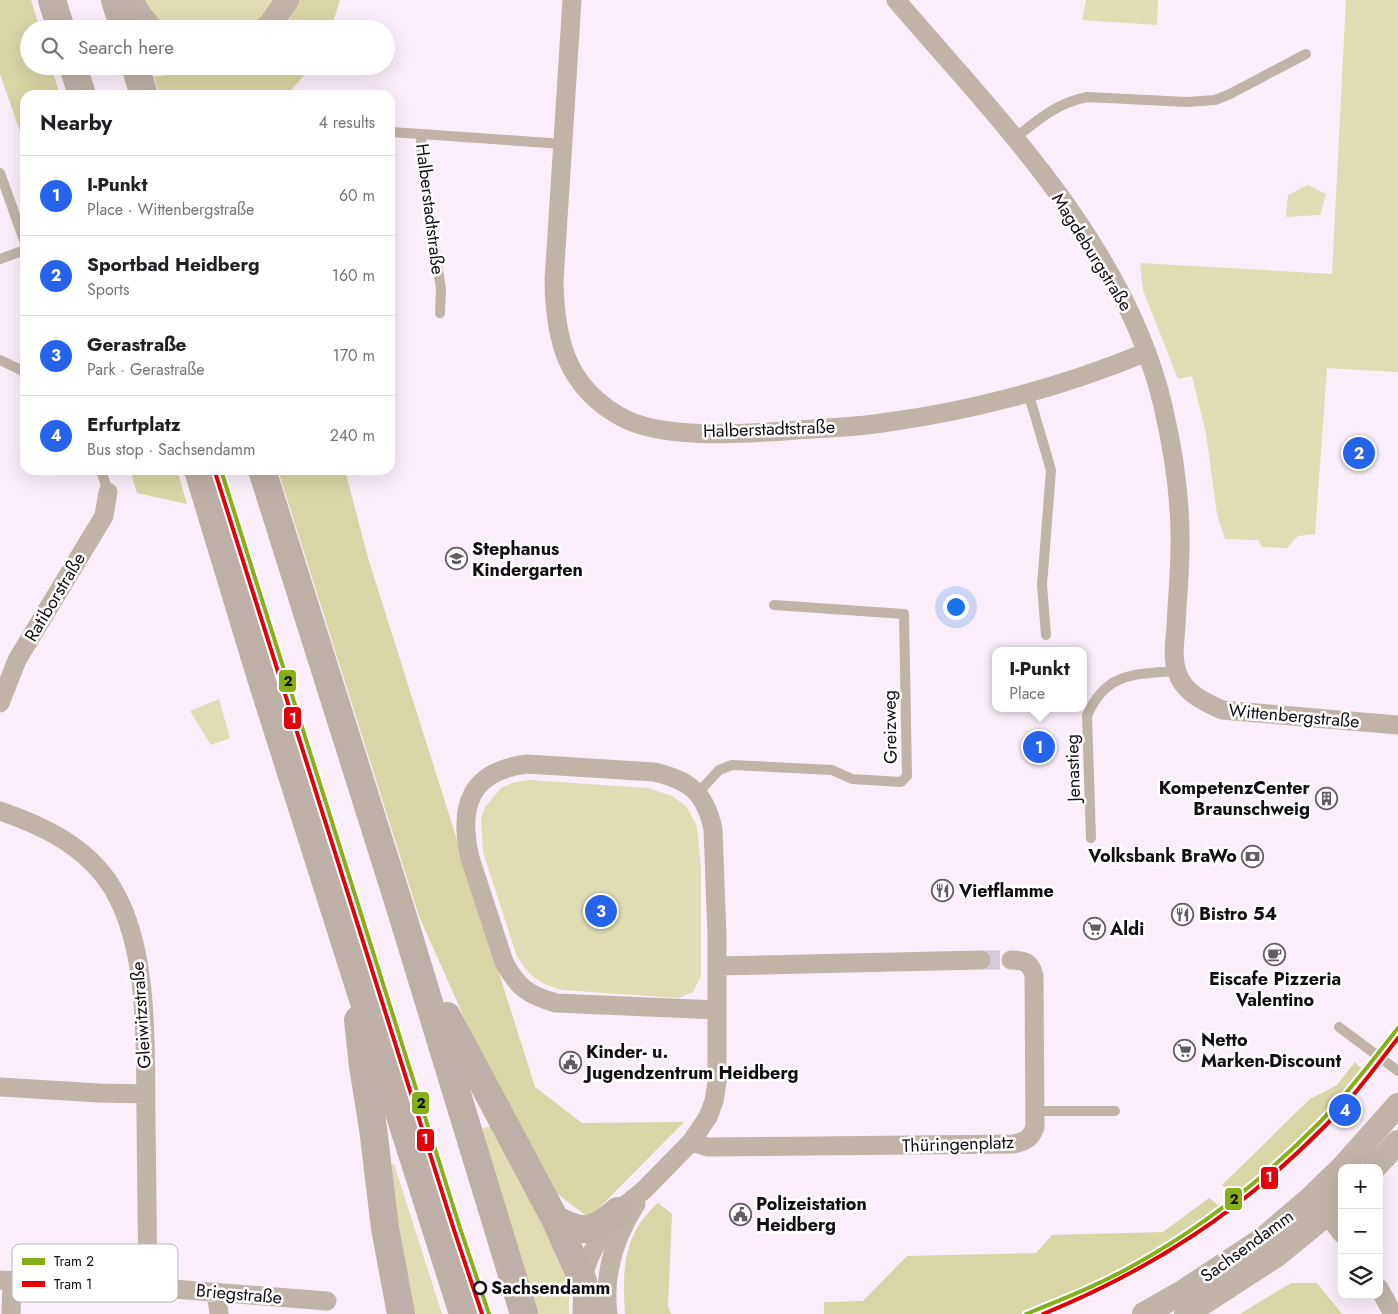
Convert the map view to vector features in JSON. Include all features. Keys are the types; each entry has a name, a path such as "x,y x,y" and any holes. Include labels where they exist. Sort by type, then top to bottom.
{"highway":[{"path":"52,0 58,20"},
{"path":"115,0 121,20"},
{"path":"129,0 141,20"},
{"path":"76,75 80,90"},
{"path":"138,75 143,90"},
{"path":"200,475 261,678 463,1314"},
{"path":"264,475 399,904 524,1314"},
{"path":"399,904 429,965 449,1023 555,1219 583,1280"},
{"path":"352,964 363,1066 386,1228 401,1314"},
{"path":"555,1219 570,1227 588,1229 603,1224 618,1211"}],"street":[{"path":"274,20 287,0"},
{"name":"Halberstadtstraße","path":"572,0 554,282 557,327 570,367 579,381 595,398 624,418 657,428 726,434 881,423 979,406 1076,379 1147,352"},
{"name":"Magdeburgstraße","path":"896,0 1015,138 1073,216 1118,289 1147,352 1159,388 1178,486 1180,548 1174,652 1176,671"},
{"name":"Ratiborstraße","path":"0,703 17,660 104,516 108,492"},
{"name":"Wittenbergstraße","path":"1176,671 1184,688 1202,701 1222,710 1398,725"},
{"path":"582,1314 583,1280 589,1258 607,1225 618,1211 644,1190 690,1142 708,1117 714,1101 717,1082 718,1010 718,966 710,815 698,793 686,783 673,776 654,772 528,764 512,766 484,779 468,804 465,822 466,843 504,962 511,975 522,988 535,997 556,1003 718,1010"},
{"name":"Gleiwitzstraße","path":"0,811 32,822 62,838 92,862 113,888 127,919 136,949 144,1018 148,1244"},
{"path":"718,966 981,960"},
{"path":"1011,960 1021,960 1029,963 1034,976 1035,1119"},
{"path":"0,1087 99,1094 146,1094"},
{"name":"Sachsendamm","path":"1346,1164 1398,1104"},
{"name":"Thüringenplatz","path":"690,1142 708,1147 1013,1144 1024,1142 1032,1134 1035,1119"},
{"path":"1378,1164 1398,1142"},
{"name":"Sachsendamm","path":"1186,1314 1277,1255 1327,1203 1338,1177"},
{"path":"608,1314 607,1282 616,1242 629,1214 644,1190"},
{"path":"1327,1203 1338,1226"},
{"name":"Sachsendamm","path":"1144,1314 1181,1293 1263,1239 1327,1203"},
{"path":"583,1280 599,1314"},
{"path":"6,1281 11,1314"},
{"name":"Briegstraße","path":"178,1289 328,1301"},
{"path":"216,1292 219,1314"},
{"path":"1383,1295 1393,1314"}],"lane":[{"path":"1015,138 1056,107 1087,96 1194,102 1215,100 1306,54"},
{"name":"Halberstadtstraße","path":"395,132 563,144"},
{"name":"Halberstadtstraße","path":"421,134 422,168 441,289 440,313"},
{"path":"0,173 20,230"},
{"path":"0,259 20,252"},
{"path":"0,360 20,370"},
{"path":"1028,392 1051,470 1042,585 1046,634"},
{"path":"103,475 108,492"},
{"name":"Greizweg","path":"698,793 719,770 732,765 832,770 852,779 901,782 907,776 904,614 774,605"},
{"name":"Jenastieg","path":"1091,838 1087,716 1091,706 1110,684 1123,677 1176,671"},
{"path":"1339,1027 1398,1071"},
{"path":"1035,1119 1115,1111"}],"shaded area":[{"path":"0,0 31,0 37,20 20,20 20,75 54,75 58,90 20,90 20,132 0,74"},
{"path":"140,0 274,0 259,20 155,20"},
{"path":"299,0 340,0 334,20 289,20"},
{"path":"1086,0 1158,0 1157,25 1082,20"},
{"path":"1346,0 1398,0 1398,372 1327,368 1315,534 1298,536 1287,548 1262,547 1258,540 1225,539 1217,514 1206,433 1192,376 1178,379 1143,290 1140,263 1332,274"},
{"path":"168,75 304,75 291,90 158,90 154,77"},
{"path":"1308,185 1326,194 1320,215 1286,217 1288,195"},
{"path":"132,475 178,475 187,504 137,493"},
{"path":"280,475 346,475 368,558 535,1087 582,1123 684,1122 589,1218 551,1189 475,1042 419,916"},
{"path":"219,699 230,738 211,745 190,711"},
{"path":"529,780 648,788 672,796 686,806 697,826 701,868 701,976 693,992 679,998 562,990 546,985 534,978 525,968 516,954 483,852 481,819 485,807 501,788 512,783"},
{"path":"1355,1062 1362,1069 1317,1119 1270,1166 1236,1195 1222,1185 1310,1099 1337,1085"},
{"path":"492,1125 572,1276 569,1288 569,1314 537,1314 480,1130"},
{"path":"394,1164 442,1314 409,1314 386,1167"},
{"path":"1209,1198 1222,1208 1171,1242 1101,1283 1029,1314 824,1314 824,1302 863,1301 907,1256 1036,1253 1052,1235 1163,1232"},
{"path":"658,1203 672,1214 668,1306 671,1314 625,1314 625,1268 631,1240 646,1215"},
{"path":"1291,1283 1317,1283 1342,1314 1240,1314"}],"tunnel":[{"path":"981,960 1011,960"}],"tram line":[{"name":"1","path":"216,475 482,1314"},
{"name":"2","path":"223,475 460,1228 489,1314"},
{"name":"2","path":"1026,1314 1096,1285 1123,1271 1186,1234 1210,1217 1278,1162 1321,1121 1398,1028"},
{"name":"1","path":"1043,1314 1122,1278 1194,1235 1228,1211 1293,1157 1335,1116 1398,1038"}],"place":[{"name":"Sportbad Heidberg","path":"1359,453"},
{"name":"Stephanus Kindergarten","path":"456,559"},
{"name":"I-Punkt","path":"1039,747"},
{"name":"KompetenzCenter Braunschweig","path":"1326,798"},
{"name":"Volksbank BraWo","path":"1253,856"},
{"name":"Vietflamme","path":"943,891"},
{"name":"Gerastraße","path":"601,911"},
{"name":"Bistro 54","path":"1183,914"},
{"name":"Aldi","path":"1094,929"},
{"name":"Eiscafe Pizzeria Valentino","path":"1275,954"},
{"name":"Netto Marken-Discount","path":"1185,1050"},
{"name":"Kinder- u. Jugendzentrum Heidberg","path":"570,1062"},
{"name":"Erfurtplatz","path":"1345,1110"},
{"name":"Polizeistation Heidberg","path":"740,1214"},
{"name":"Sachsendamm","path":"480,1288"}]}
